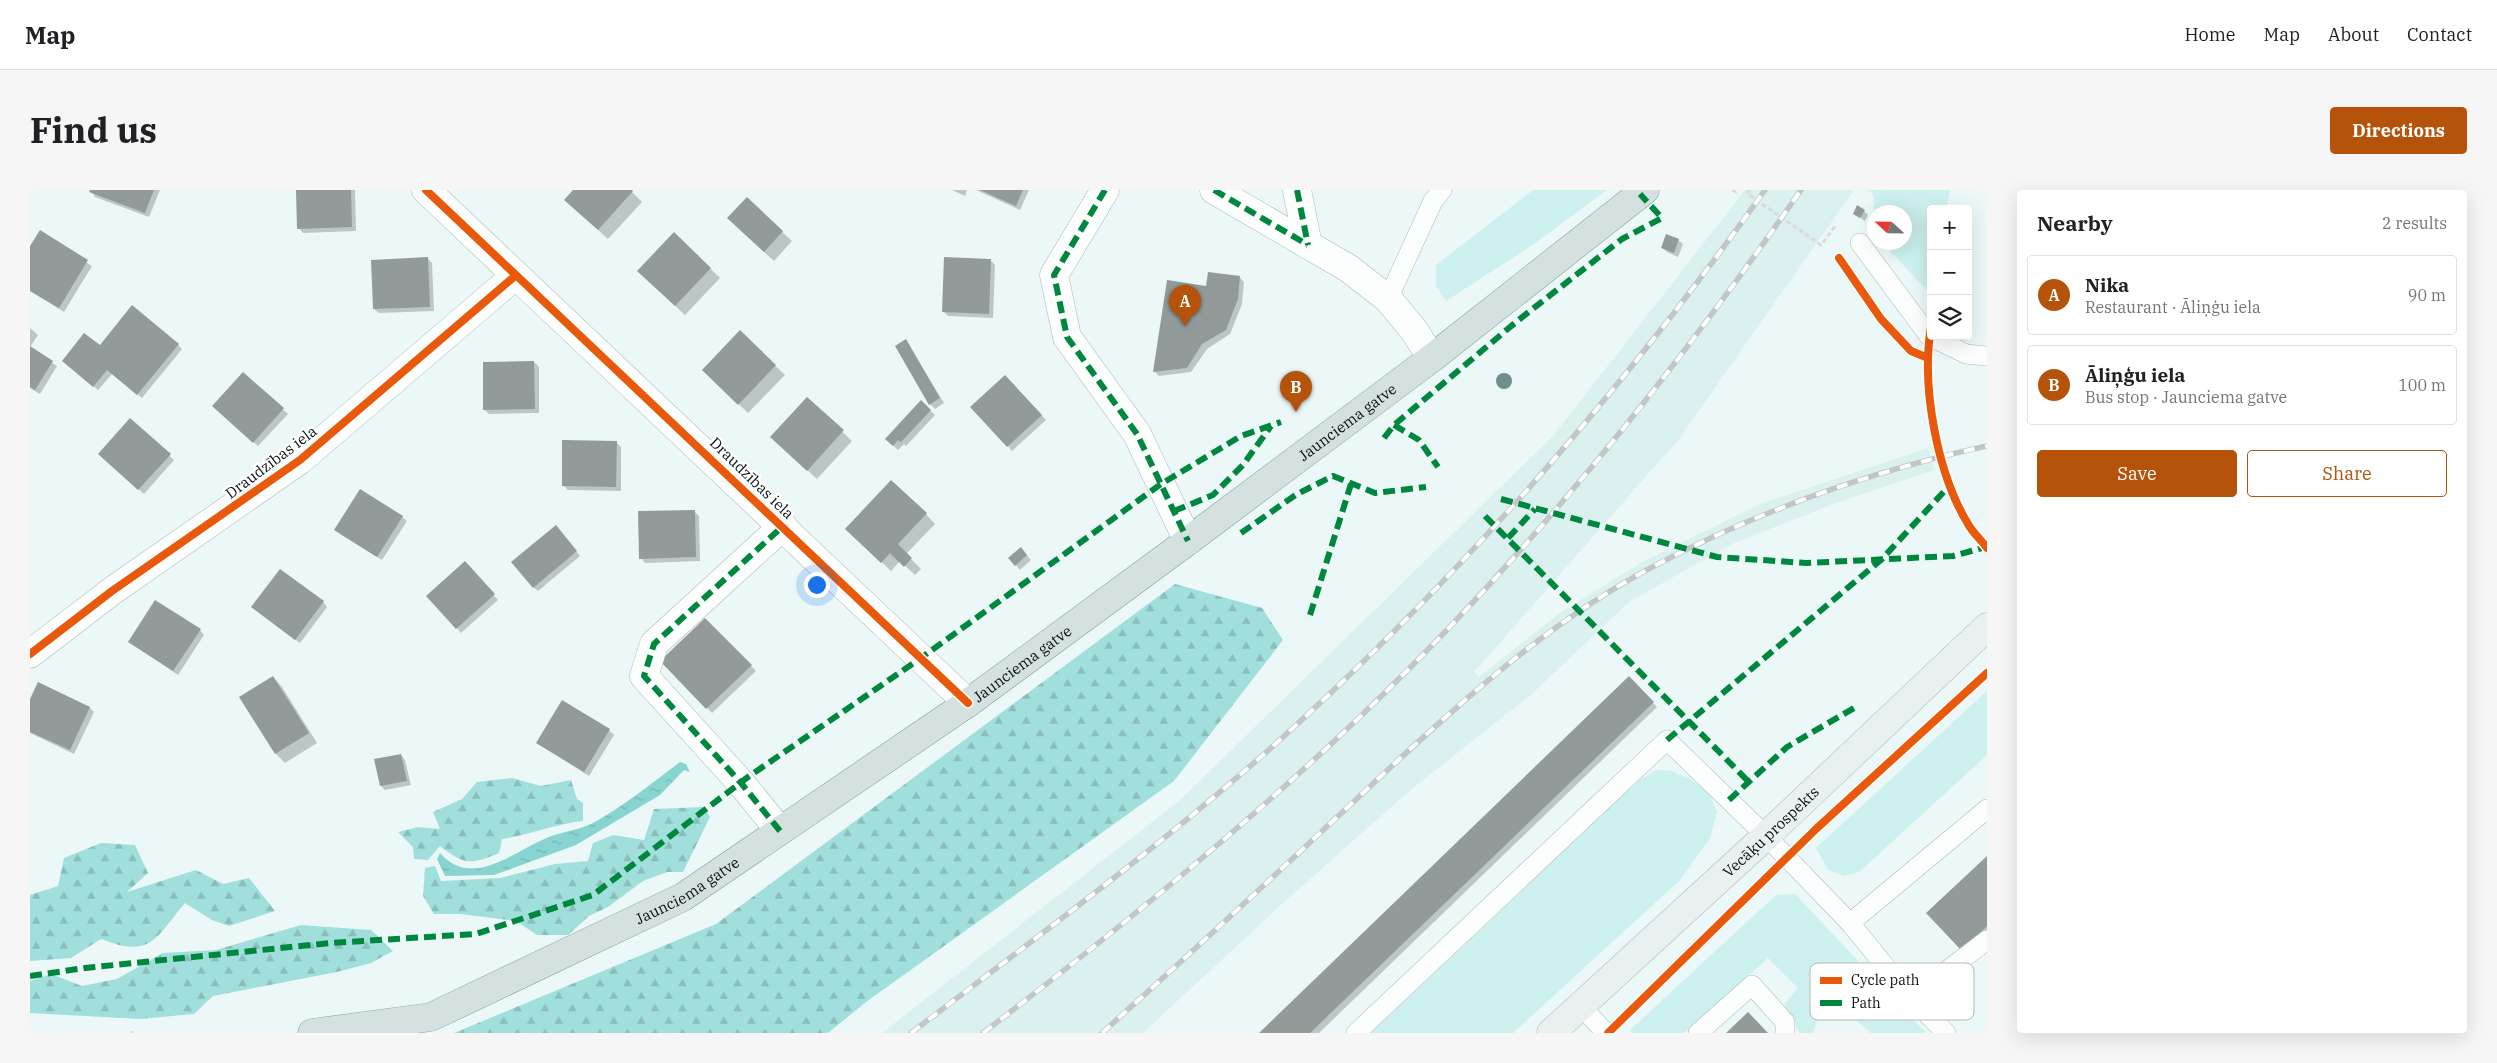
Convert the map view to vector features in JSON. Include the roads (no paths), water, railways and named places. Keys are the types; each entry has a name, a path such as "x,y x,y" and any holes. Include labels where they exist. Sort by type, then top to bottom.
{"main road":[{"name":"Jaunciema gatve","path":"312,1033 431,1017 683,897 968,703 1432,358 1645,190"},
{"name":"Vecāķu prospekts","path":"1551,1033 1766,836 1987,627"}],"street":[{"name":"Draudzības iela","path":"426,190 968,703"},
{"path":"1105,190 1054,274 1067,337 1137,434 1188,541"},
{"path":"1214,190 1348,268 1388,299 1414,329 1432,358"},
{"path":"1297,190 1308,245"},
{"name":"Draudzības iela","path":"30,654 112,591 300,460 515,276"},
{"path":"780,831 741,783 644,676 654,644 783,526"}],"lane":[{"path":"1388,299 1433,202 1442,190"},
{"path":"1860,243 1929,336 1966,354 1987,356"},
{"path":"1356,1033 1667,740 1766,836 1850,923 1883,963"},
{"path":"1850,923 1987,809"},
{"path":"1957,963 1987,940"},
{"path":"1698,1033 1752,985 1785,1022 1785,1033"},
{"path":"1581,1006 1606,1033"},
{"path":"1933,1020 1946,1033"}],"water":[{"path":"680,762 686,764 690,772 684,770 660,795 576,845 494,875 445,876 437,859 440,853 452,863 464,868 477,868 503,860 548,837 593,823 627,802"}],"railway":[{"path":"911,1033 1184,822 1272,747 1407,618 1534,482 1595,412 1710,265 1765,190"},
{"path":"983,1033 1130,918 1226,838 1319,756 1425,653 1540,528 1596,462 1701,328 1801,190"},
{"path":"1102,1033 1448,715 1527,649 1568,619 1656,565 1696,545 1777,510 1859,480 1902,467 1987,446"}],"place":[{"name":"Nika","path":"1185,326"},
{"name":"Āliņģu iela","path":"1296,412"}]}
